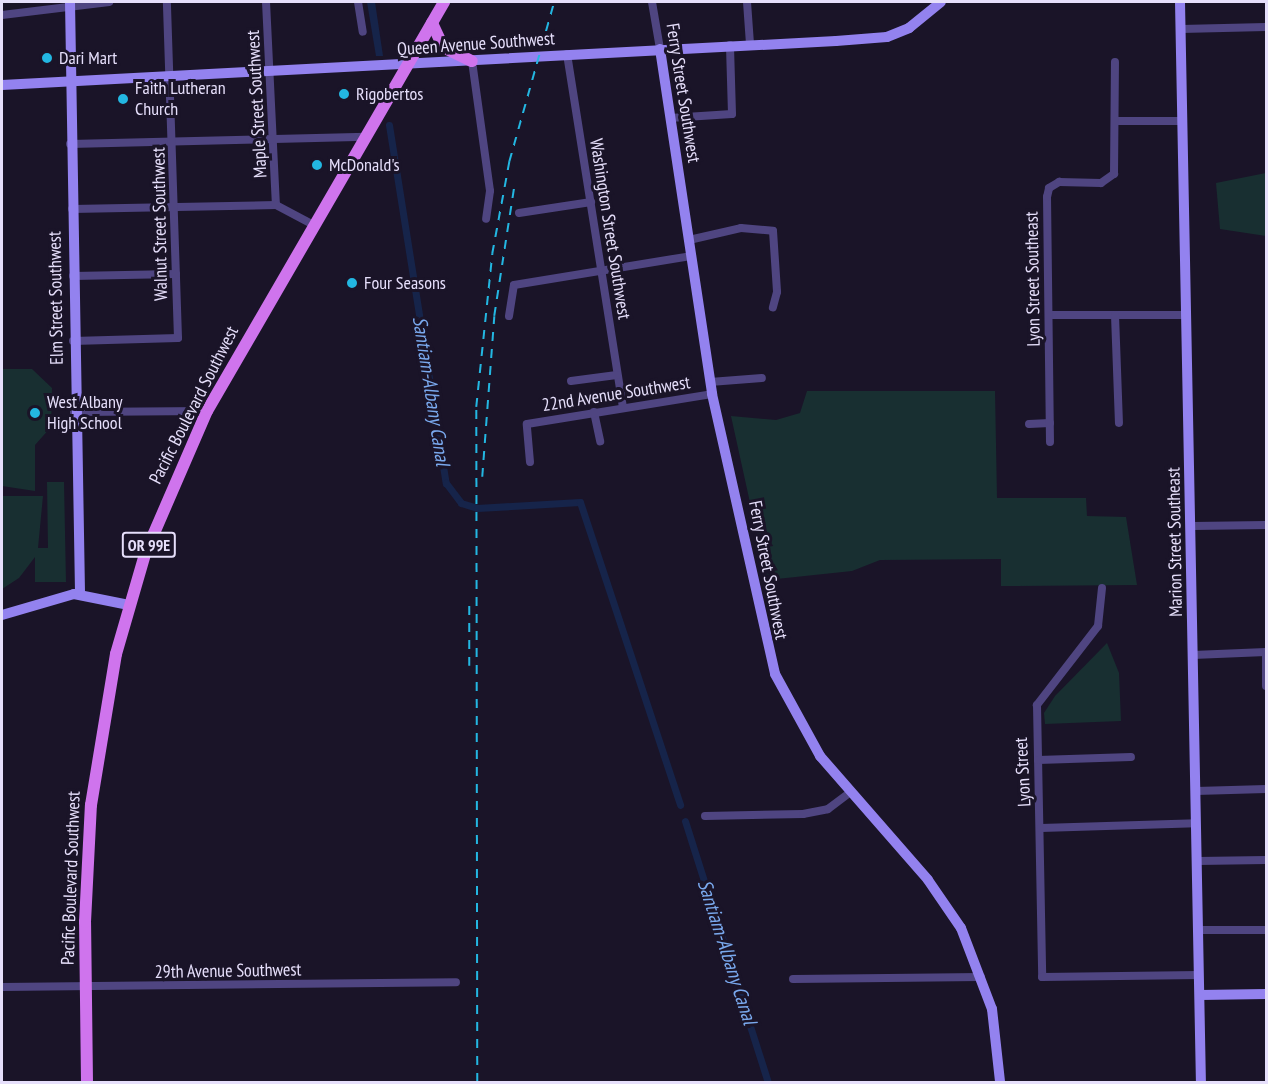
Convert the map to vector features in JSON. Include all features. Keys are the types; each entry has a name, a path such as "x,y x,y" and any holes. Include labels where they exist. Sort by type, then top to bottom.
{"main road":[{"name":"Pacific Boulevard Southwest","path":"87,1083 85,988 94,778 129,605 163,510 207,411 311,224 367,137 444,2"},
{"path":"432,23 442,46 472,61"}],"street":[{"path":"2,15 70,4 109,2"},
{"name":"Walnut Street Southwest","path":"73,341 178,338 172,77 167,2"},
{"name":"Maple Street Southwest","path":"266,2 272,71 276,205"},
{"path":"358,2 363,32"},
{"name":"Ferry Street Southwest","path":"652,2 712,394 775,674 796,719 849,793 928,880 961,928 981,977 993,1018 1000,1083"},
{"path":"747,2 750,44"},
{"name":"Queen Avenue Southwest","path":"2,85 407,66 567,54 886,37 909,28 941,2"},
{"name":"Marion Street Southeast","path":"1180,2 1192,526 1201,1083"},
{"name":"Elm Street Southwest","path":"70,4 74,412 80,593"},
{"path":"1181,29 1266,27"},
{"path":"670,118 732,114 730,45"},
{"name":"Washington Street Southwest","path":"567,54 622,408"},
{"path":"472,61 490,191 486,219"},
{"name":"Lyon Street Southeast","path":"1050,442 1049,188 1059,182 1108,181 1114,174 1115,62"},
{"path":"1114,120 1181,121"},
{"path":"70,144 367,137"},
{"path":"519,213 591,202"},
{"path":"72,209 276,205 311,224"},
{"path":"688,240 741,228 773,231 777,292 773,307"},
{"path":"509,316 514,285 691,256"},
{"path":"73,276 176,274"},
{"path":"1049,315 1186,315"},
{"path":"1115,315 1119,423"},
{"path":"571,381 617,375"},
{"name":"22nd Avenue Southwest","path":"710,382 762,378"},
{"name":"22nd Avenue Southwest","path":"530,462 527,423 712,394"},
{"path":"74,412 207,411"},
{"path":"594,412 600,441"},
{"path":"1029,424 1050,423"},
{"path":"1192,526 1266,525"},
{"name":"Lyon Street","path":"1102,588 1098,626 1037,705 1042,978 1199,975"},
{"path":"2,615 80,593 129,605"},
{"path":"1193,655 1266,652 1266,686"},
{"path":"1038,760 1131,757"},
{"path":"1196,791 1266,789"},
{"path":"705,816 803,814 828,809 849,793"},
{"path":"1041,828 1196,823"},
{"path":"1198,861 1266,860"},
{"path":"1198,930 1266,930"},
{"path":"793,979 981,977"},
{"name":"29th Avenue Southwest","path":"2,987 85,988 456,982"},
{"path":"1200,994 1266,994"}],"green space":[{"path":"1266,173 1266,236 1220,229 1216,183"},
{"path":"2,369 32,369 52,388 51,427 35,445 35,491 2,486"},
{"path":"807,391 995,391 997,498 1086,498 1087,516 1126,517 1137,585 1001,586 1001,559 880,560 852,571 767,580 731,416 776,420 800,413"},
{"path":"47,482 64,482 66,582 35,582 35,557 19,578 2,589 2,496 43,496 38,548 48,548"},
{"path":"1107,643 1119,673 1121,721 1045,724 1044,713 1055,696"}],"water":[{"path":"367,2 375,2 383,56 376,56"}],"waterway":[{"name":"Santiam-Albany Canal","path":"389,125 446,483 461,503 477,508 580,502 680,805"},
{"name":"Santiam-Albany Canal","path":"685,821 768,1082"}],"railway":[{"path":"477,1082 476,407 492,254 509,162 554,2"},
{"path":"482,477 494,316 514,187"},
{"path":"469,603 469,666"}],"place":[{"name":"Dari Mart","path":"47,58"},
{"name":"Rigobertos","path":"344,94"},
{"name":"Faith Lutheran Church","path":"123,99"},
{"name":"McDonald's","path":"317,165"},
{"name":"Four Seasons","path":"352,283"},
{"name":"West Albany High School","path":"35,413"}]}
